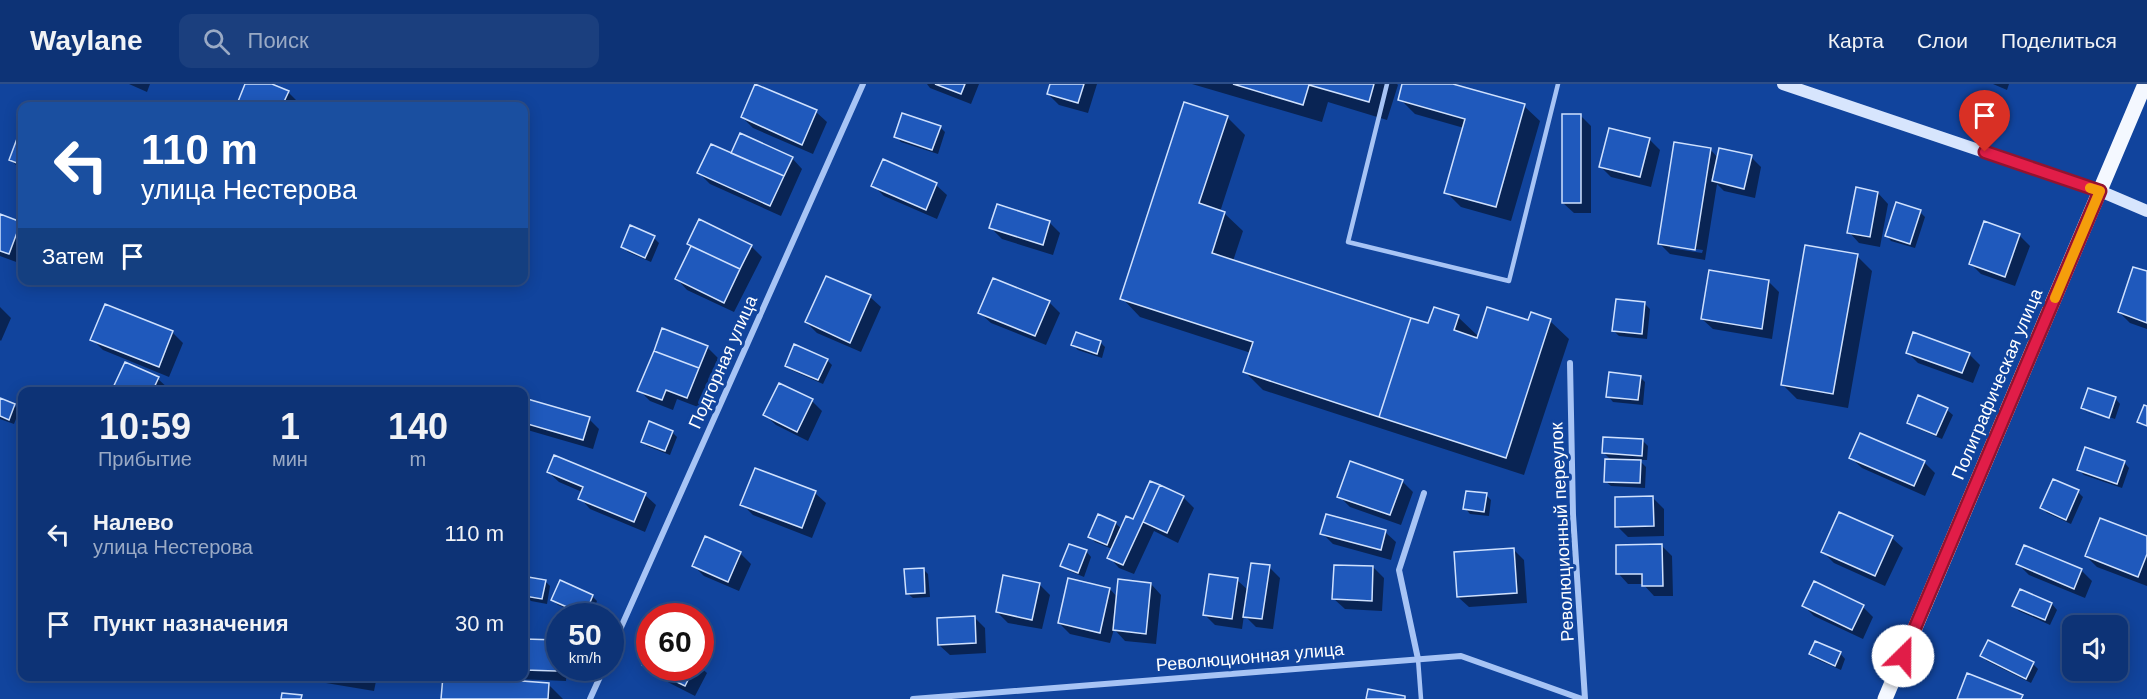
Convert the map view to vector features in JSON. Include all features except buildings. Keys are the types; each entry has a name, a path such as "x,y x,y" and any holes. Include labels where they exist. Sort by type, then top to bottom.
{"main road":[{"path":"1783,84 2100,191 2147,211"},
{"name":"Полиграфическая улица","path":"1885,699 2145,84"}],"street":[{"name":"Подгорная улица","path":"624,621 863,84"},
{"name":"Революционный переулок","path":"1570,363 1573,515 1583,699"},
{"path":"1418,659 1399,570 1424,493"},
{"name":"Революционная улица","path":"913,699 1461,656 1583,699"},
{"path":"590,699 598,681"}],"lane":[{"path":"1387,84 1348,242 1509,281 1558,84"},
{"path":"1418,659 1421,699"}],"slow traffic":[{"path":"2055,298 2100,191 2090,188"}],"route":[{"path":"1903,656 2100,191 1985,152"}]}
